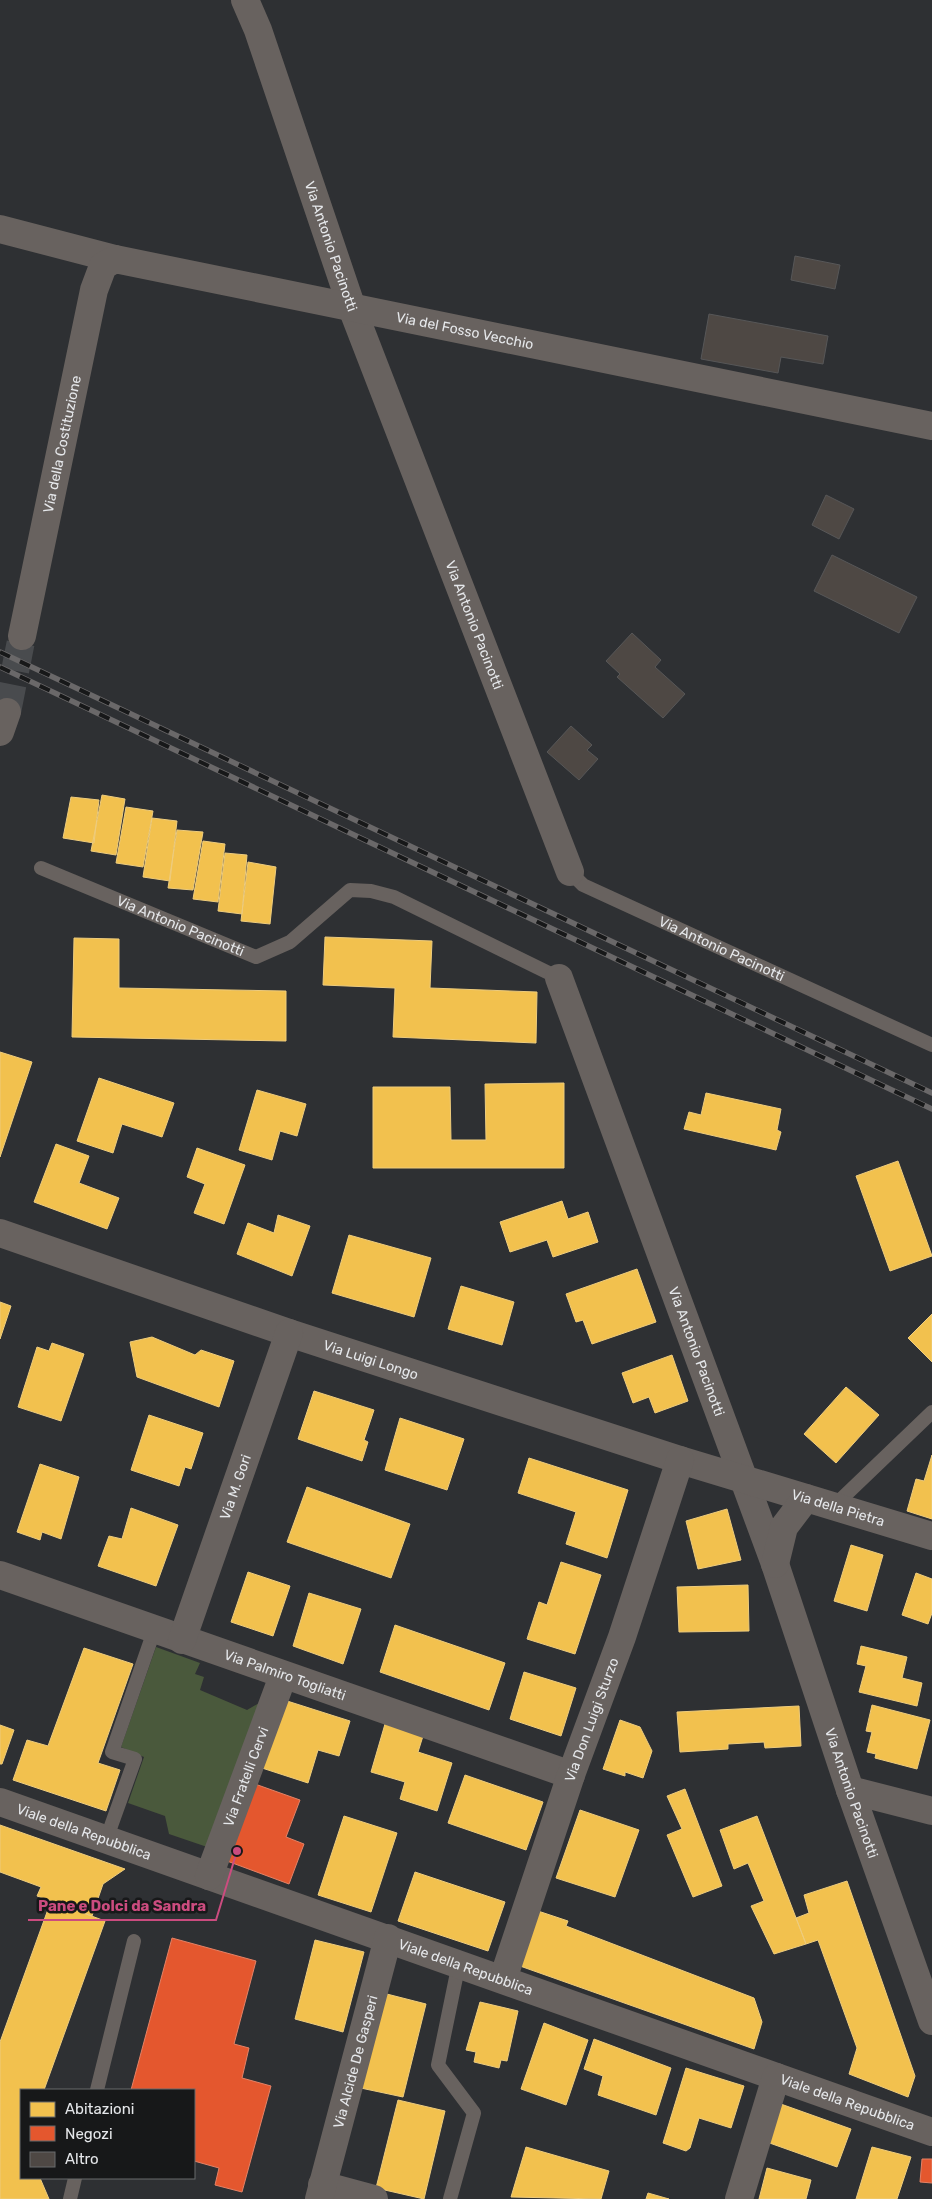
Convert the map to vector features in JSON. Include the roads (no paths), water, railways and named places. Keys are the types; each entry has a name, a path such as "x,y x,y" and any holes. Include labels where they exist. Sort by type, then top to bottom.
{"street":[{"name":"Via Antonio Pacinotti","path":"245,0 258,30 352,308 570,872"},
{"name":"Via del Fosso Vecchio","path":"0,229 115,259 932,426"},
{"name":"Via della Costituzione","path":"22,636 94,290 103,266 115,259"},
{"name":"Via Antonio Pacinotti","path":"559,978 744,1479 850,1790 932,2021"},
{"name":"Via Luigi Longo","path":"0,1233 289,1333 744,1479"},
{"name":"Via M. Gori","path":"182,1640 289,1333"},
{"name":"Via Don Luigi Sturzo","path":"503,1979 570,1775 622,1637 680,1460"},
{"name":"Via della Pietra","path":"744,1479 932,1536"},
{"path":"774,1564 784,1527 806,1498"},
{"name":"Via Palmiro Togliatti","path":"0,1575 154,1631 570,1775"},
{"name":"Via Fratelli Cervi","path":"209,1876 283,1676"},
{"path":"850,1790 932,1811"},
{"name":"Viale della Repubblica","path":"0,1802 932,2132"},
{"name":"Via Alcide De Gasperi","path":"374,2199 320,2192 388,1938"},
{"path":"739,2199 776,2077"}],"lane":[{"name":"Via Antonio Pacinotti","path":"41,868 256,957 290,942 350,890 371,891 394,897 559,978"},
{"name":"Via Antonio Pacinotti","path":"570,872 583,885 932,1045"},
{"path":"834,1506 932,1412"},
{"path":"106,1840 135,1759 112,1752 154,1631"},
{"path":"97,2089 134,1941"},
{"path":"450,2199 474,2113 438,2065 458,1963"},
{"path":"70,2199 75,2179"}],"tunnel":[{"path":"7,712 22,636"}],"railway":[{"path":"0,652 932,1093"},
{"path":"0,667 932,1109"}],"place":[{"name":"Pane e Dolci da Sandra","path":"237,1851"}]}
